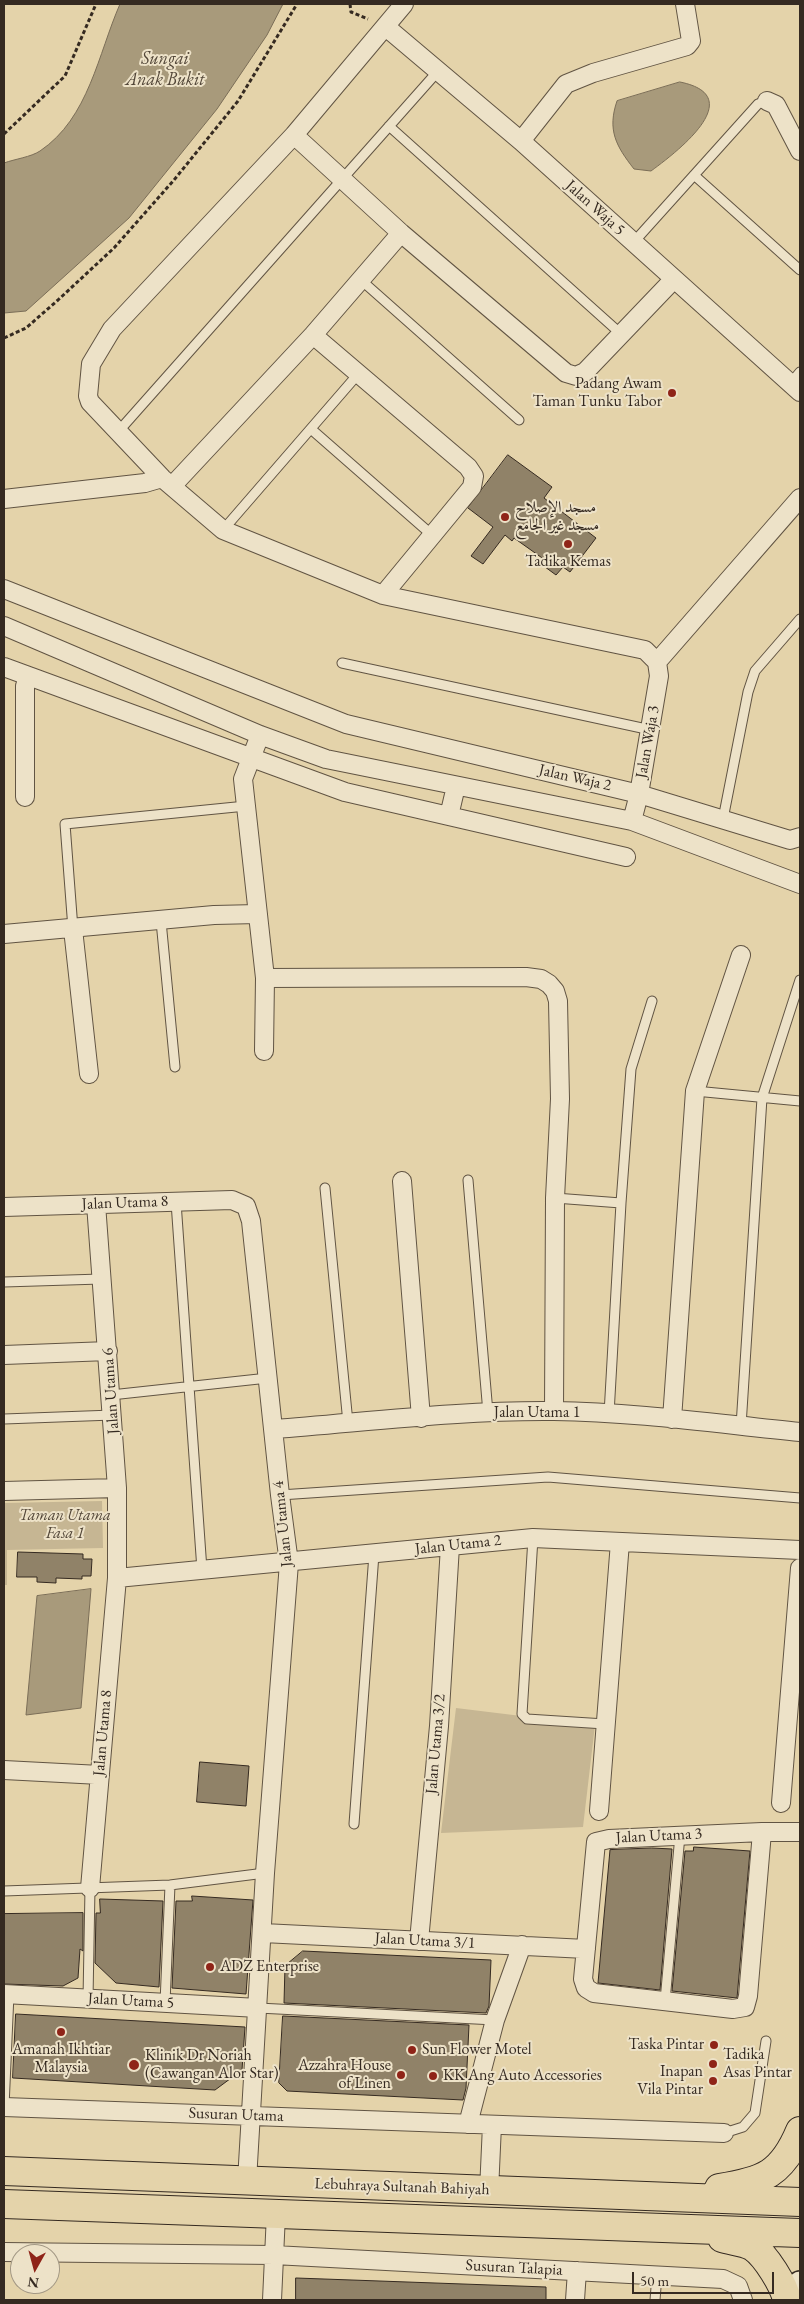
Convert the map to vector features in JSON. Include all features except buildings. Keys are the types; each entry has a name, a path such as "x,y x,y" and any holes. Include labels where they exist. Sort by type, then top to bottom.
{"main road":[{"path":"681,2198 702,2191 748,2184 771,2173 790,2155 800,2131"},
{"name":"Lebuhraya Sultanah Bahiyah","path":"4,2171 800,2202"},
{"name":"Lebuhraya Sultanah Bahiyah","path":"4,2204 800,2234"},
{"path":"699,2230 753,2248 774,2271 787,2300"},
{"path":"799,2300 800,2284"}],"street":[{"path":"404,4 294,135 112,329 91,364 88,396 90,402 117,433 167,481 224,530 383,595 645,650 657,662 800,498"},
{"path":"521,141 566,84 593,73 687,46 692,41 685,4"},
{"name":"Jalan Waja 5","path":"386,27 521,141 674,279 797,383"},
{"path":"767,100 776,105 800,151"},
{"path":"294,135 401,233 566,373 576,376 585,372 674,279"},
{"path":"4,499 167,481 313,335 401,233"},
{"path":"313,335 468,467 474,476 472,487 383,595"},
{"name":"Jalan Waja 2","path":"4,589 346,724 639,794 790,840 800,837"},
{"path":"4,626 260,735 326,759 632,821 800,884"},
{"name":"Jalan Waja 3","path":"632,821 639,794 660,676 657,662"},
{"path":"4,667 345,792 626,857"},
{"path":"25,797 25,686 29,676"},
{"path":"260,735 243,779 266,978 264,1051"},
{"path":"449,816 456,786"},
{"path":"4,934 220,915 258,914"},
{"path":"73,929 89,1074"},
{"path":"672,1420 695,1091 741,955"},
{"path":"266,978 500,975 533,978 549,984 555,991 558,1001 560,1099 556,1198 554,1411"},
{"path":"402,1181 421,1418"},
{"name":"Jalan Utama 8","path":"4,1207 232,1200 246,1206"},
{"name":"Jalan Utama 6","path":"96,1204 112,1395 117,1488 116,1578"},
{"name":"Jalan Utama 4","path":"246,1206 251,1221 289,1563 265,1873 263,1933 247,2181"},
{"path":"4,1355 108,1351"},
{"name":"Jalan Utama 1","path":"274,1429 488,1413 554,1411 610,1414 800,1432"},
{"path":"4,1490 117,1488"},
{"name":"Jalan Utama 2","path":"116,1578 289,1563 533,1538 800,1550"},
{"name":"Jalan Utama 3","path":"599,1811 620,1542"},
{"name":"Jalan Utama 3/2","path":"419,1941 439,1726 450,1546"},
{"path":"781,1803 800,1568"},
{"name":"Jalan Utama 8","path":"90,1888 116,1578"},
{"path":"4,1770 100,1775"},
{"path":"665,2001 733,2009 745,2007 748,1996 762,1832"},
{"name":"Jalan Utama 3","path":"665,2001 594,1993 586,1988 583,1979 596,1842 609,1839 680,1835 800,1832"},
{"name":"Jalan Utama 3/1","path":"263,1933 586,1948"},
{"path":"468,2124 495,2020 522,1945"},
{"name":"Jalan Utama 5","path":"6,1994 258,2008"},
{"name":"Susuran Utama","path":"4,2107 724,2134"},
{"path":"489,2191 492,2125"},
{"path":"272,2300 276,2214"},
{"name":"Susuran Talapia","path":"4,2252 274,2255 724,2279 738,2286 743,2300"},
{"path":"575,2300 577,2271"}],"lane":[{"path":"117,433 439,70"},
{"path":"633,242 758,104 767,100"},
{"path":"389,126 621,334"},
{"path":"694,175 800,270"},
{"path":"361,280 520,420"},
{"path":"224,530 359,373"},
{"path":"310,429 432,535"},
{"path":"723,819 748,692 755,670 800,619"},
{"path":"342,663 651,730"},
{"path":"73,929 65,824 246,806"},
{"path":"161,921 176,1067"},
{"path":"741,1426 762,1098 800,980"},
{"path":"610,1414 621,1203 631,1069 652,1001"},
{"path":"695,1091 800,1101"},
{"path":"468,1180 488,1413"},
{"path":"325,1188 348,1423"},
{"path":"556,1198 621,1203"},
{"path":"176,1202 202,1570"},
{"path":"4,1282 101,1278"},
{"path":"112,1395 268,1378"},
{"path":"4,1419 113,1415"},
{"path":"280,1495 548,1477 800,1498"},
{"path":"533,1538 520,1706 522,1714 527,1719 605,1724"},
{"path":"354,1824 374,1554"},
{"path":"665,2001 680,1835"},
{"path":"4,1890 170,1885 265,1873"},
{"path":"165,2003 170,1885"},
{"path":"88,1999 90,1888"},
{"path":"4,2107 6,1994"},
{"path":"258,2008 495,2020"},
{"path":"724,2134 743,2127 755,2113 766,2041"},
{"path":"655,2300 657,2275"}],"path":[{"path":"4,134 65,76 96,4"},
{"path":"4,338 26,328 65,294 114,248 168,187 238,101 297,4"},
{"path":"350,4 351,12 386,27"}],"green space":[{"name":"Taman Utama Fasa 1","path":"102,1501 103,1548 7,1550 7,1585 4,1585 4,1503"},
{"path":"456,1708 595,1725 583,1827 441,1833"}],"water":[{"name":"Sungai Anak Bukit","path":"120,4 283,4 267,35 217,109 129,218 26,311 4,313 4,163 40,151 57,137 70,121 90,84"},
{"path":"680,82 700,89 709,99 708,111 702,125 676,151 651,171 634,169 622,153 613,129 614,111 617,101"},
{"path":"91,1589 81,1708 26,1715 37,1596"}],"place":[{"name":"Padang Awam Taman Tunku Tabor","path":"672,393"},
{"name":"مسجد الإصلاح مسجد غير الجامع","path":"505,517"},
{"name":"Tadika Kemas","path":"568,544"},
{"name":"ADZ Enterprise","path":"210,1967"},
{"name":"Amanah Ikhtiar Malaysia","path":"61,2032"},
{"name":"Taska Pintar","path":"714,2045"},
{"name":"Sun Flower Motel","path":"412,2050"},
{"name":"Tadika Asas Pintar","path":"713,2064"},
{"name":"Klinik Dr Noriah (Cawangan Alor Star)","path":"134,2065"},
{"name":"Azzahra House of Linen","path":"401,2075"},
{"name":"KK Ang Auto Accessories","path":"433,2076"},
{"name":"Inapan Vila Pintar","path":"713,2081"}]}
